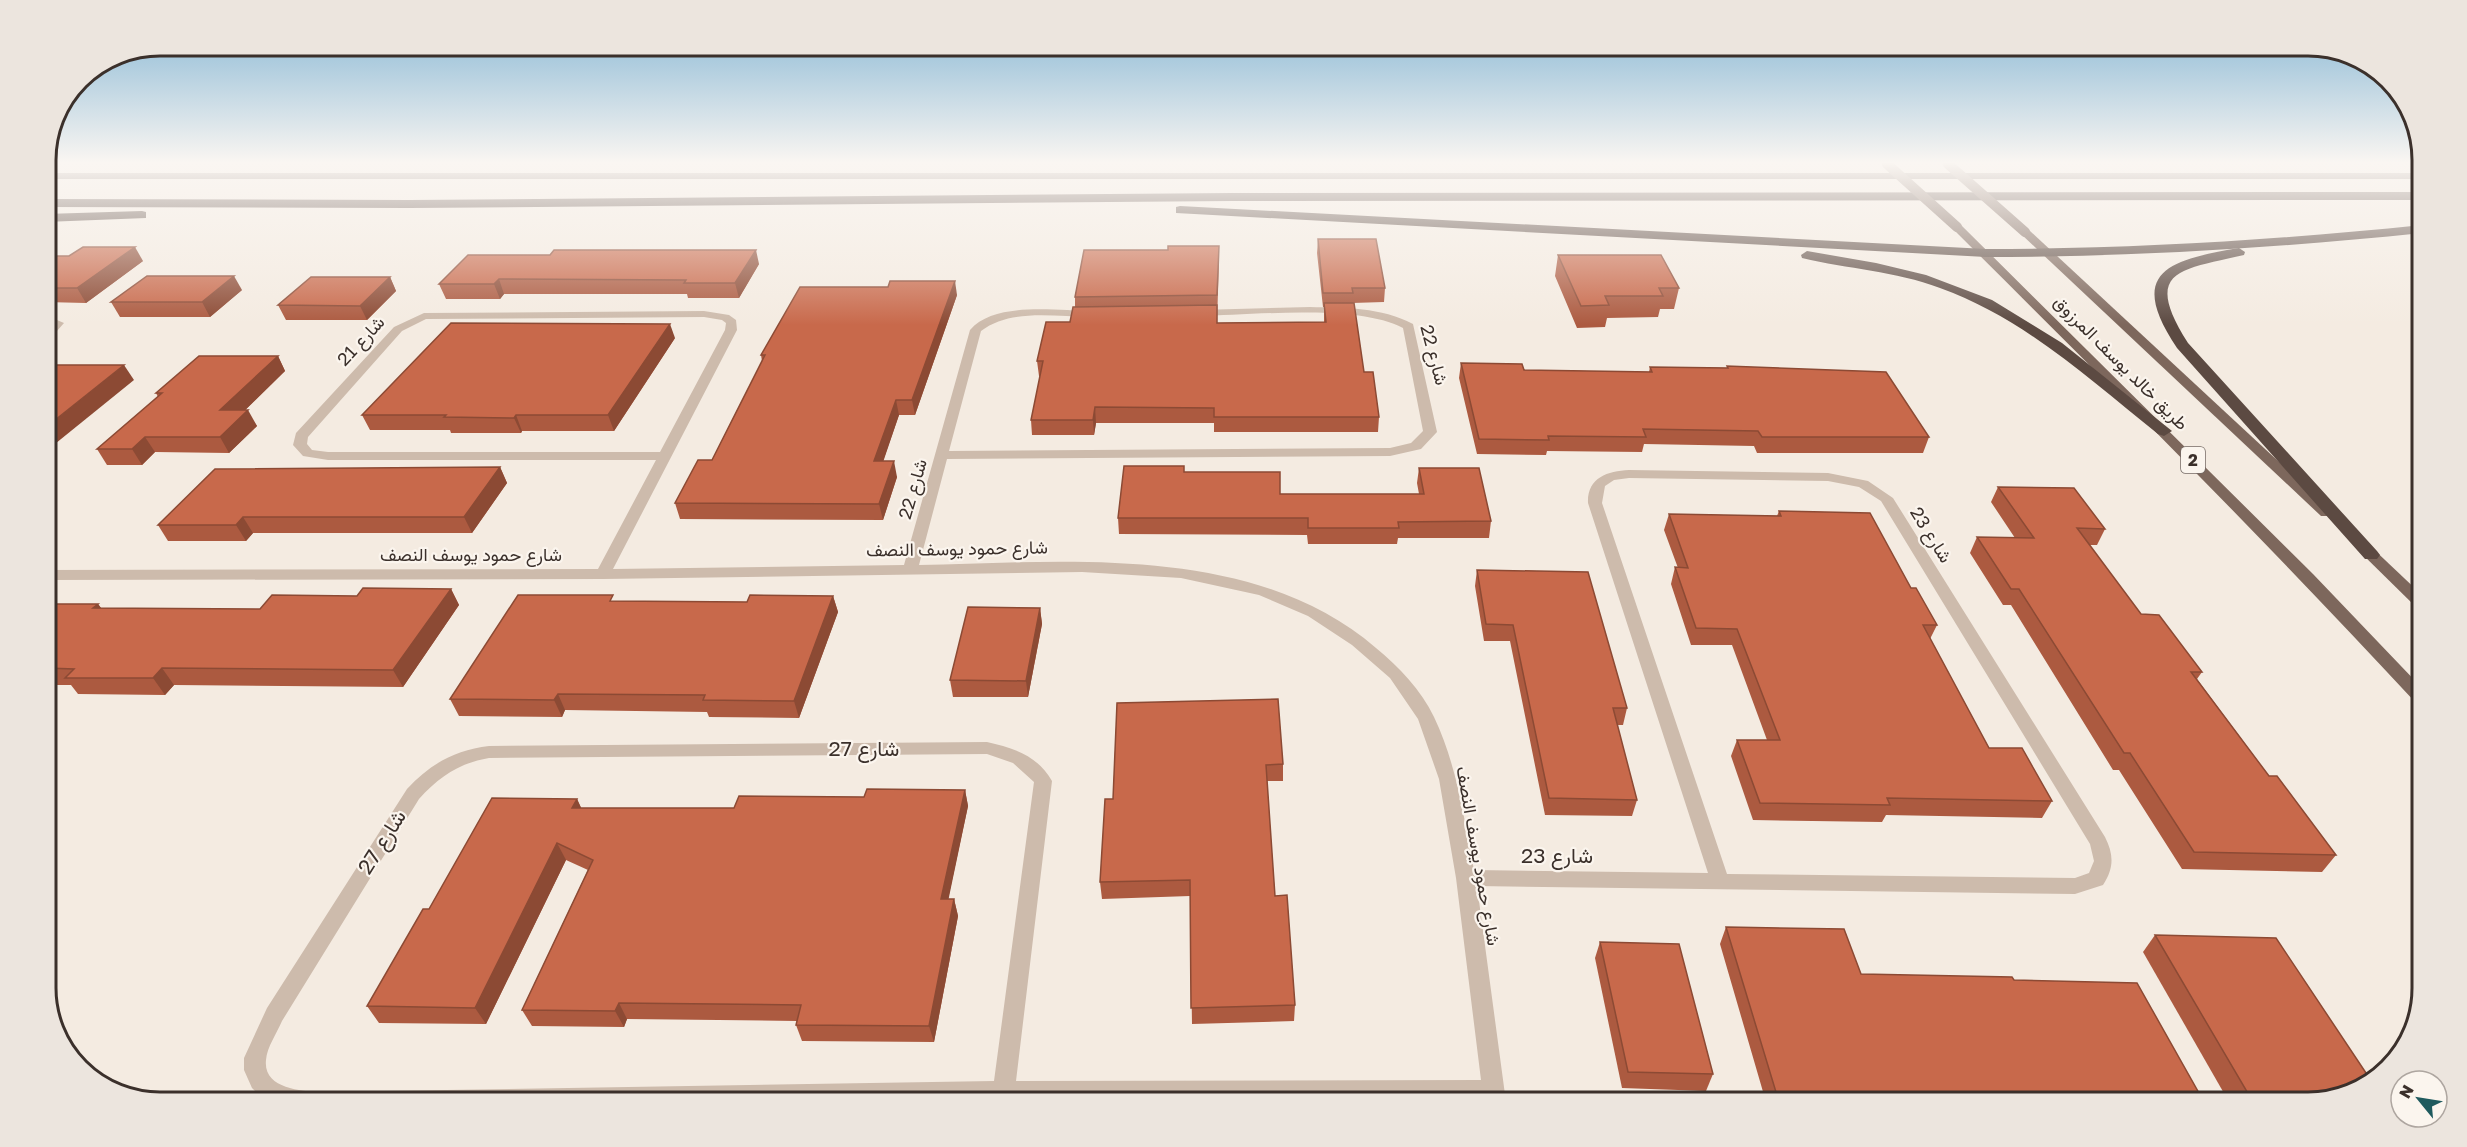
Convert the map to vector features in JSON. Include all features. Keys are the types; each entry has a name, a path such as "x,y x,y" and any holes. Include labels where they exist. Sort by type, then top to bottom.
{"highway":[{"path":"1350,218 1986,253 2047,253 2344,237 2411,230"},
{"path":"1680,237 1875,266 1959,290 1987,302 2033,330 2164,431"},
{"path":"2344,237 2194,260 2181,265 2163,279 2159,297 2168,325 2182,345 2371,555"}],"main road":[{"name":"طريق خالد يوسف المرزوق","path":"1946,218 1986,253 2164,431 2308,577 2412,688"},
{"name":"طريق خالد يوسف المرزوق","path":"2009,218 2412,594"}],"street":[{"name":"شارع 22","path":"944,455 1390,452 1411,448 1430,432 1409,326 1401,319 1370,312 1183,313"},
{"name":"شارع 21","path":"603,574 731,330 732,322 725,317 704,314 424,316 398,329 305,431 300,440 300,445 308,453 328,456 664,456"},
{"name":"شارع 22","path":"910,569 944,455 973,335 988,320 1005,315 1100,314"},
{"name":"شارع 23","path":"1466,878 1719,879 2075,886 2096,879 2104,866 2104,856 2098,842 1886,498 1863,484 1816,476 1629,474 1609,476 1602,480 1595,490 1598,513 1719,879"},
{"name":"شارع حمود يوسف النصف","path":"56,575 603,574 1082,567 1153,570 1233,583 1263,591 1313,612 1337,626 1379,657 1412,693 1426,718 1448,779 1466,878 1493,1091"},
{"name":"شارع 27","path":"272,1091 260,1081 255,1070 255,1058 274,1016 413,794 439,768 451,761 489,752 987,748 1017,757 1029,764 1043,781 1004,1091"}],"building":[{"path":"1318,239 1376,239 1385,288 1352,288 1353,293 1323,293"},
{"path":"1168,246 1219,246 1217,295 1075,297 1084,250 1168,250"},
{"path":"83,247 135,247 77,288 56,288 56,256 69,256"},
{"path":"554,250 756,250 735,283 684,283 686,280 499,279 494,284 439,284 468,255 550,255"},
{"path":"1558,255 1661,255 1679,288 1659,288 1663,296 1605,296 1609,305 1581,306"},
{"path":"147,276 234,276 202,302 111,302"},
{"path":"311,277 390,277 360,306 278,305"},
{"path":"890,281 955,281 912,400 896,400 874,461 894,461 879,504 675,503 698,460 712,460 765,355 761,355 800,287 888,287"},
{"path":"1324,303 1354,303 1364,372 1373,372 1379,417 1214,417 1214,408 1095,407 1093,420 1031,420 1043,361 1037,361 1046,322 1070,322 1073,307 1217,305 1217,323 1326,322"},
{"path":"451,323 670,324 608,415 516,415 514,418 362,415"},
{"path":"199,356 278,356 220,410 248,410 220,437 145,437 132,449 97,449 162,393 156,393"},
{"path":"1461,363 1522,364 1524,370 1652,372 1650,367 1728,368 1727,366 1886,372 1929,437 1762,437 1758,431 1643,429 1646,437 1548,436 1549,440 1479,439"},
{"path":"56,365 124,365 56,419"},
{"path":"1124,466 1184,466 1184,472 1280,472 1280,494 1424,494 1419,468 1479,468 1491,521 1398,522 1399,528 1308,528 1308,518 1118,518"},
{"path":"500,467 464,517 243,517 236,525 158,525 215,469"},
{"path":"1998,487 2074,488 2105,529 2077,528 2141,614 2159,615 2202,672 2191,672 2269,776 2277,776 2336,855 2194,852 2130,753 2124,753 2019,589 2011,589 1977,537 2034,538"},
{"path":"1779,511 1870,513 1911,588 1916,588 1937,625 1923,625 1989,748 2022,748 2052,801 1887,798 1890,805 1760,803 1737,740 1780,740 1737,629 1696,628 1675,567 1688,568 1669,514 1781,516"},
{"path":"1477,570 1588,572 1627,708 1613,708 1637,800 1549,798 1513,625 1486,624"},
{"path":"363,588 451,589 393,670 162,668 153,678 65,678 74,669 56,668 56,604 98,604 93,608 260,609 272,595 357,596"},
{"path":"518,595 613,595 610,601 747,602 750,595 833,596 794,701 703,700 705,695 558,694 554,700 450,699"},
{"path":"968,607 1040,608 1026,681 950,680"},
{"path":"1278,699 1283,764 1266,765 1275,896 1287,895 1295,1005 1191,1008 1190,880 1100,882 1105,799 1113,799 1117,703"},
{"path":"867,789 965,790 941,899 954,899 929,1026 796,1025 801,1005 619,1003 615,1011 522,1010 593,860 557,843 475,1008 367,1006 423,909 429,909 492,798 577,799 572,808 734,808 739,796 864,797"},
{"path":"1726,927 1844,929 1861,974 2012,977 2014,980 2137,983 2198,1091 1776,1091"},
{"path":"2155,935 2276,938 2366,1073 2354,1081 2321,1091 2247,1091"},
{"path":"1600,942 1679,944 1713,1074 1628,1072"}]}
